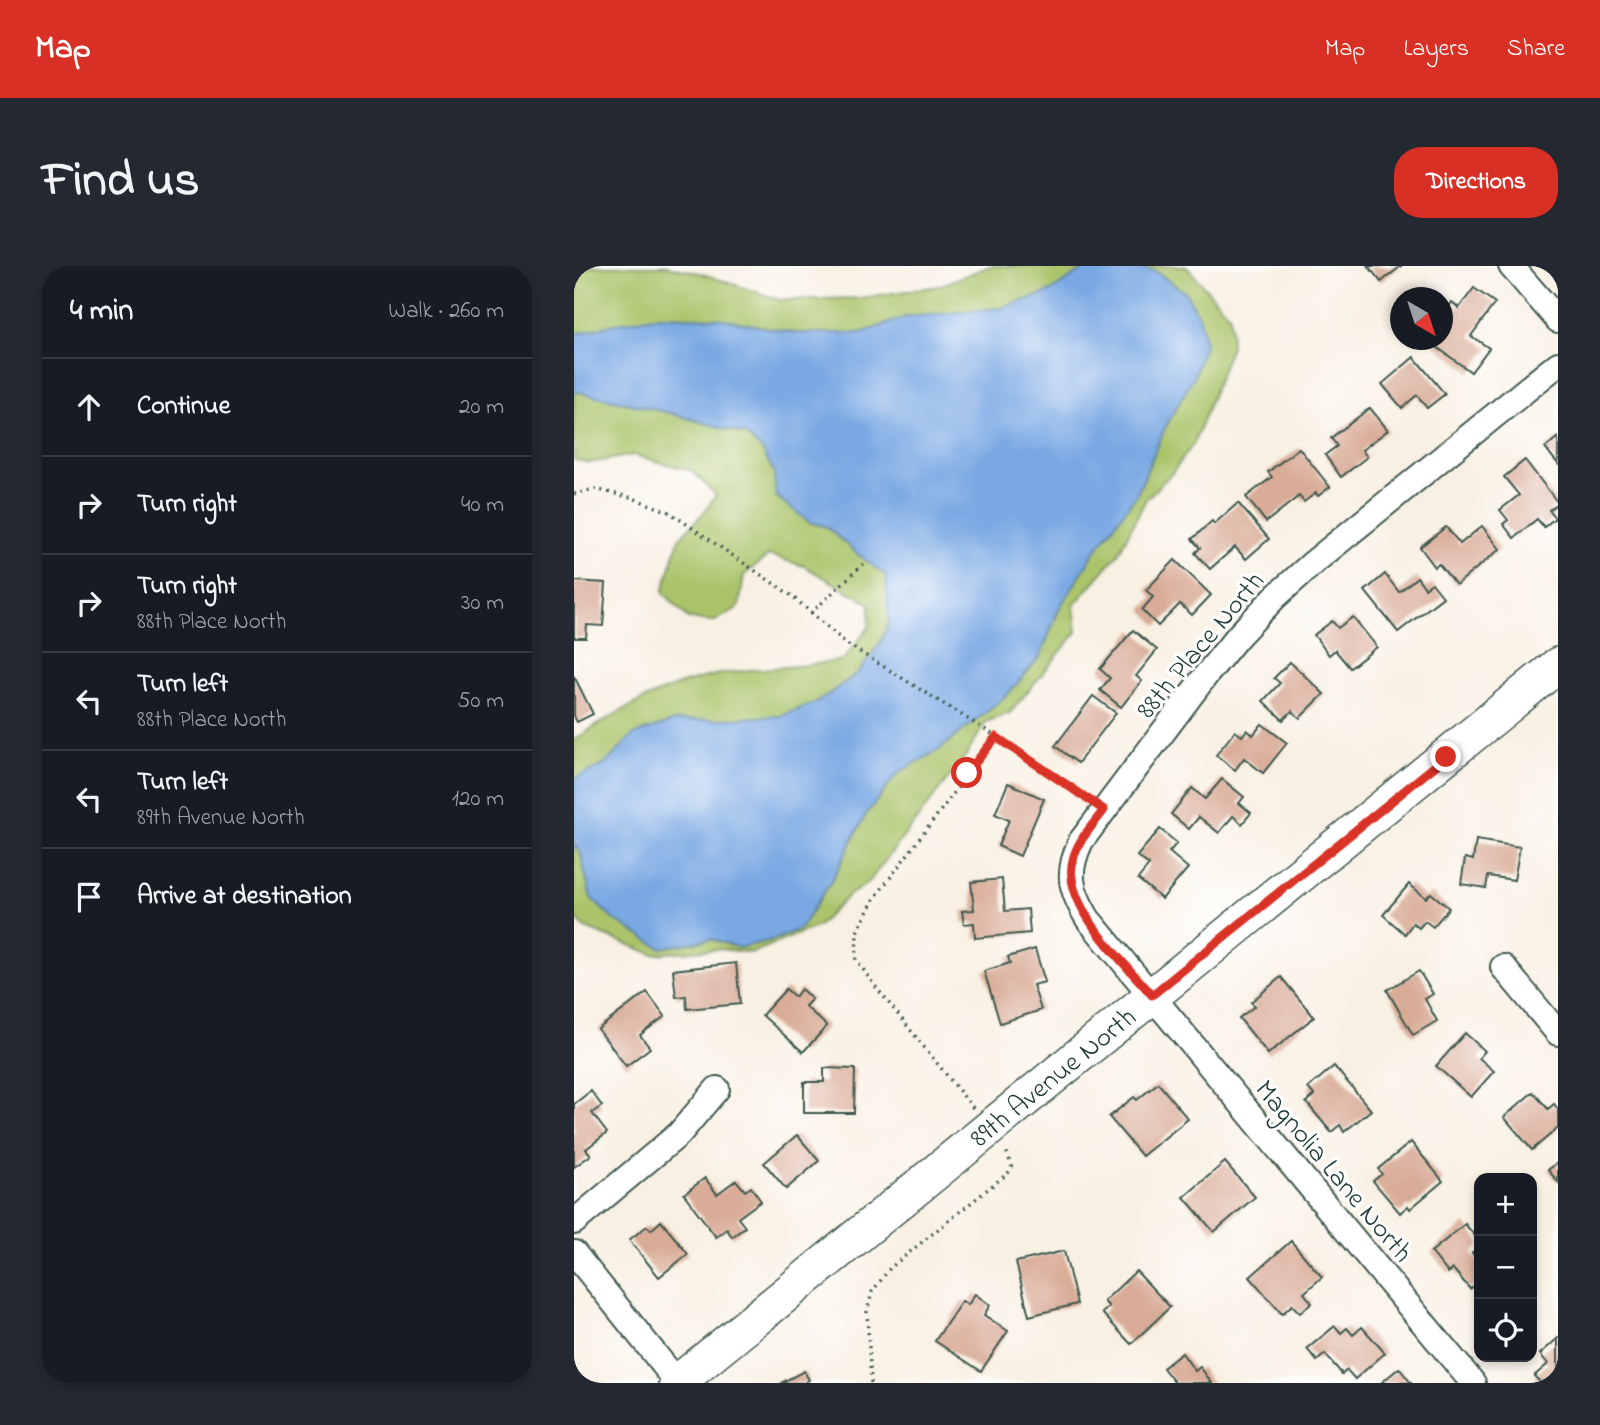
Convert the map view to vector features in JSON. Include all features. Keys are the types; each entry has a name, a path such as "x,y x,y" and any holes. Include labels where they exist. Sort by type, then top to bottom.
{"street":[{"path":"1511,266 1558,320"},
{"name":"88th Place North","path":"1152,995 1088,919 1076,900 1071,879 1073,859 1081,841 1206,675 1275,597 1314,562 1558,364"},
{"name":"89th Avenue North","path":"677,1383 1558,665"},
{"path":"1503,967 1558,1032"},
{"name":"Magnolia Lane North","path":"1152,995 1474,1383"},
{"path":"574,1222 679,1134 717,1090"},
{"path":"574,1253 677,1383"}],"path":[{"path":"574,494 595,489 633,498 669,512 792,596 847,644 989,732 1104,810"},
{"path":"811,613 863,564"},
{"path":"970,1105 856,958 857,932 874,899 996,737"},
{"path":"870,1383 867,1312 872,1292 890,1268 1008,1173 1012,1167 1011,1160 1002,1142"}],"green space":[{"path":"592,266 667,266 703,274 780,300 861,298 939,286 990,266 1186,266 1230,316 1231,346 1194,443 1172,473 1146,499 1118,554 1074,605 1077,632 1010,713 986,722 967,754 868,883 848,896 818,926 752,953 720,949 653,954 585,928 574,916 574,740 644,699 700,678 843,660 869,627 870,604 804,566 769,555 744,575 739,607 715,621 689,619 663,592 679,539 716,495 692,471 633,455 590,463 574,460 574,273"}],"water":[{"path":"1089,266 1130,266 1155,271 1186,293 1200,318 1205,345 1194,376 1165,428 1137,494 1096,550 1059,609 1040,657 1009,693 986,712 939,750 898,773 865,816 832,880 800,929 776,939 739,948 712,939 661,948 614,920 591,898 580,851 574,846 574,779 604,765 633,735 674,721 781,716 817,702 858,673 880,643 889,622 886,576 827,527 809,522 776,496 774,472 762,450 746,435 670,413 574,393 574,334 660,316 718,318 795,333 861,333 906,317 1002,308 1049,292"}],"building":[{"path":"1368,266 1401,266 1381,282"},
{"path":"1474,288 1495,303 1471,336 1489,348 1471,372 1441,350 1453,350 1453,303 1459,308"},
{"path":"1414,357 1445,394 1427,408 1417,395 1402,408 1382,384"},
{"path":"1370,408 1388,430 1362,450 1367,457 1341,477 1325,455 1337,446 1331,438"},
{"path":"1558,437 1558,464 1545,448"},
{"path":"1299,448 1330,487 1304,502 1299,496 1266,522 1246,497 1272,477 1268,472"},
{"path":"1525,460 1558,503 1549,510 1555,518 1544,527 1537,519 1514,538 1503,524 1508,520 1500,510 1519,495 1504,477"},
{"path":"1238,503 1269,539 1246,559 1235,547 1210,569 1195,553 1200,548 1192,539"},
{"path":"1482,526 1500,549 1456,585 1439,564 1435,567 1420,547 1446,527 1460,544"},
{"path":"1175,560 1211,595 1192,615 1180,604 1158,626 1142,610 1153,597 1146,590"},
{"path":"1385,574 1399,592 1417,577 1425,588 1432,583 1443,597 1398,632 1365,591"},
{"path":"574,581 606,583 603,626 587,625 586,638 574,638"},
{"path":"1353,617 1377,647 1350,668 1335,650 1329,655 1314,635 1332,621 1338,628"},
{"path":"1133,630 1157,650 1136,676 1142,681 1121,707 1100,690 1110,678 1100,669"},
{"path":"1290,662 1324,694 1300,718 1292,711 1283,720 1263,701 1280,683 1274,678"},
{"path":"574,676 593,714 577,722 574,716"},
{"path":"1093,696 1116,713 1078,763 1055,746"},
{"path":"1262,724 1287,743 1263,773 1244,758 1235,770 1216,755 1235,731 1242,736 1247,730 1253,735"},
{"path":"1222,779 1244,797 1239,803 1251,813 1242,824 1233,816 1219,833 1199,817 1189,829 1171,814 1192,788 1205,799"},
{"path":"1008,783 1044,799 1020,856 998,846 1009,820 995,814"},
{"path":"1160,829 1177,843 1169,852 1188,868 1162,899 1138,879 1149,865 1137,856"},
{"path":"1476,840 1520,847 1514,880 1488,876 1486,888 1461,884 1465,858 1473,860"},
{"path":"1002,879 1005,911 1028,909 1030,933 975,938 974,923 964,924 962,911 974,910 971,882"},
{"path":"1409,884 1426,898 1431,893 1449,908 1433,927 1425,921 1419,928 1413,923 1405,934 1383,915"},
{"path":"1035,949 1045,982 1033,985 1041,1010 1000,1023 984,971 1010,963 1008,957"},
{"path":"736,963 740,1004 687,1009 686,996 676,997 673,970"},
{"path":"1419,971 1433,994 1425,999 1437,1021 1413,1035 1387,990"},
{"path":"1281,977 1314,1017 1268,1054 1239,1018 1255,1006 1251,1002"},
{"path":"786,989 795,997 801,989 812,999 805,1006 827,1026 803,1052 762,1015"},
{"path":"647,992 665,1016 640,1035 650,1048 626,1066 598,1029"},
{"path":"1465,1033 1485,1051 1479,1058 1494,1071 1471,1097 1436,1066"},
{"path":"1334,1066 1371,1110 1344,1132 1340,1125 1331,1132 1306,1102 1314,1095 1308,1088"},
{"path":"824,1068 855,1069 854,1113 804,1113 804,1082 824,1082"},
{"path":"1158,1083 1188,1119 1142,1156 1109,1117 1134,1097 1137,1100"},
{"path":"591,1091 602,1106 592,1113 607,1133 586,1149 591,1155 574,1167 574,1104"},
{"path":"1533,1092 1548,1109 1554,1104 1558,1109 1558,1128 1532,1150 1504,1117"},
{"path":"797,1135 819,1161 786,1189 764,1163"},
{"path":"1411,1142 1443,1181 1410,1209 1408,1206 1400,1213 1373,1181 1382,1174 1378,1169"},
{"path":"1225,1162 1255,1197 1214,1232 1184,1197"},
{"path":"1558,1162 1558,1182 1548,1170"},
{"path":"705,1178 717,1194 736,1180 745,1191 751,1187 761,1201 738,1218 745,1227 732,1237 727,1229 716,1237 684,1194"},
{"path":"661,1221 688,1254 659,1277 629,1240 647,1226 651,1230"},
{"path":"1465,1224 1474,1235 1474,1286 1470,1289 1453,1269 1448,1273 1431,1252"},
{"path":"1291,1241 1322,1277 1304,1293 1312,1303 1300,1313 1292,1305 1282,1314 1250,1277"},
{"path":"1064,1251 1077,1304 1029,1316 1016,1262"},
{"path":"1136,1271 1170,1307 1131,1344 1102,1313 1109,1307 1104,1301"},
{"path":"975,1294 990,1305 984,1315 1008,1331 981,1371 935,1341 962,1301 968,1305"},
{"path":"1335,1326 1341,1333 1347,1328 1353,1335 1362,1327 1385,1353 1355,1379 1347,1370 1342,1374 1325,1354 1317,1361 1307,1349"},
{"path":"1558,1338 1558,1383 1541,1383 1534,1376 1548,1364 1540,1354"},
{"path":"1182,1353 1195,1371 1200,1367 1212,1383 1175,1383 1163,1368"},
{"path":"1399,1368 1411,1383 1381,1383"},
{"path":"804,1371 809,1380 804,1383 781,1383"}],"route":[{"path":"967,773 996,737 1104,810 1081,841 1073,859 1071,879 1076,900 1088,919 1152,995 1446,757"}]}
